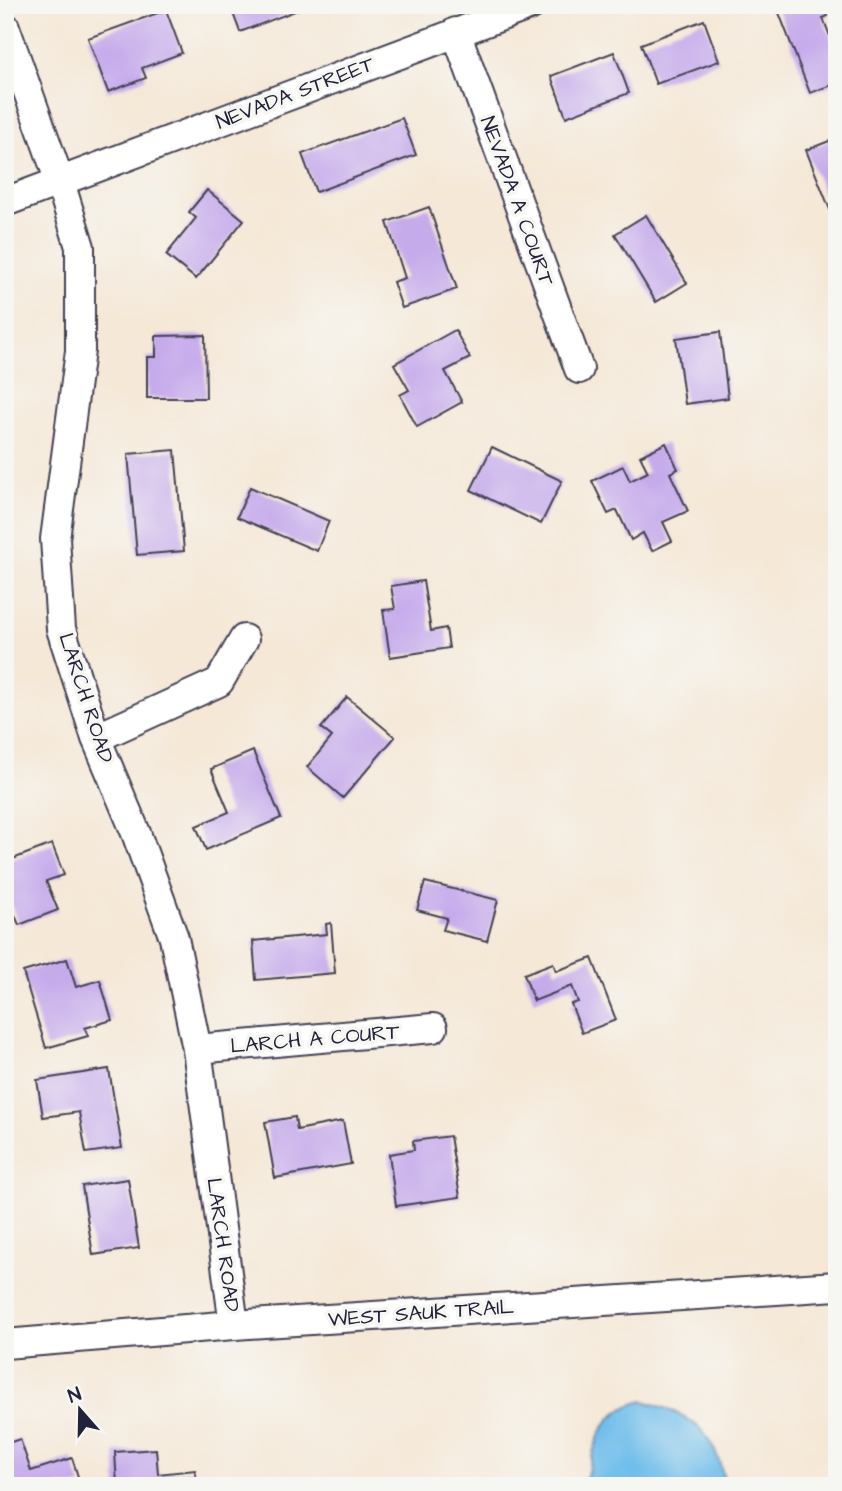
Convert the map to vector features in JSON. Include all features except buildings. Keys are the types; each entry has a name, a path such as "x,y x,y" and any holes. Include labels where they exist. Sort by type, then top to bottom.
{"street":[{"name":"NEVADA STREET","path":"5,202 531,5"},
{"name":"LARCH ROAD","path":"5,27 80,247 80,351 55,539 61,629 96,738 136,833 174,938 197,1049 234,1325"},
{"name":"NEVADA A COURT","path":"456,32 579,369"},
{"path":"96,738 219,682 244,639"},
{"name":"LARCH A COURT","path":"197,1049 433,1028"},
{"name":"WEST SAUK TRAIL","path":"5,1344 234,1325 837,1286"}],"water":[{"path":"644,1401 676,1413 700,1429 716,1452 725,1486 584,1486 596,1444 608,1422 628,1406"}]}
